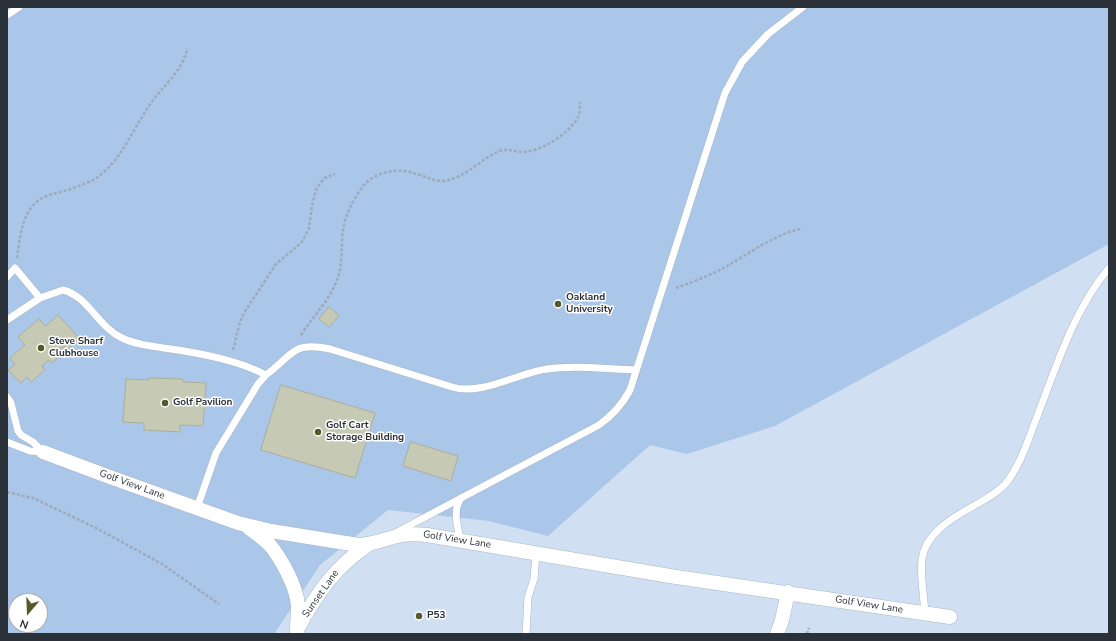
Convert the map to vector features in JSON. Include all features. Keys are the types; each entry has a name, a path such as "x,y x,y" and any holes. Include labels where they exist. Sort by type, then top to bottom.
{"street":[{"name":"Golf View Lane","path":"43,452 238,523 271,531 348,544 368,545 398,535 414,534 460,540 676,577 788,592 950,617"},
{"name":"Sunset Lane","path":"238,523 253,531 268,544 287,572 294,589 298,605 296,633"},
{"name":"Sunset Lane","path":"296,633 310,605 329,579 354,555 368,545"},
{"path":"777,634 782,620 788,592"}],"lane":[{"path":"7,14 19,7"},
{"path":"383,540 603,422 616,411 624,401 630,390 725,93 742,62 768,34 803,7"},
{"path":"7,277 15,268 40,298"},
{"path":"925,614 922,558 927,546 936,532 950,519 992,496 1006,483 1020,460 1066,343 1082,308 1100,278 1109,268"},
{"path":"7,320 40,298 57,291 69,291 75,294 112,332 120,337 139,344 189,352 231,361 252,368 266,375"},
{"path":"197,508 216,453 258,384 266,375 280,365 292,352 305,346 330,349 452,387 463,389 487,386 547,369 576,368 636,370"},
{"path":"7,397 11,403 18,431 21,435 34,442 43,452"},
{"path":"7,442 30,451 43,452"},
{"path":"460,540 456,512 457,505 461,498"},
{"path":"526,634 528,597 534,580 536,554"}],"path":[{"path":"15,268 23,223 28,212 43,198 88,183 107,169 122,151 151,103 177,70 186,54 187,48"},
{"path":"292,352 306,328 334,288 341,266 344,227 347,214 352,203 368,181 383,173 402,170 408,170 434,180 446,181 472,168 502,150 523,152 548,145 573,123 578,116 580,102"},
{"path":"231,361 244,313 276,264 302,242 309,228 312,205 316,190 325,178 335,174"},
{"path":"661,294 712,274 775,239 795,230 801,229"},
{"path":"7,492 33,498 98,528 162,564 219,604"},
{"path":"807,634 809,628"}],"shaded area":[{"name":"Oakland University","path":"7,7 1109,7 1109,244 775,426 687,454 650,445 548,536 489,521 388,510 320,565 274,634 7,634"}],"building":[{"path":"329,307 339,315 329,327 319,319"},
{"name":"Steve Sharf Clubhouse","path":"58,315 80,339 67,350 64,346 60,350 63,353 52,363 49,360 42,366 45,370 31,382 27,377 21,383 8,370 15,364 10,358 25,345 18,337 39,319 45,326"},
{"name":"Golf Pavilion","path":"149,378 183,379 183,382 206,383 203,426 180,425 180,432 144,430 144,423 123,422 126,379 149,380"},
{"name":"Golf Cart Storage Building","path":"281,385 375,413 355,478 261,450"},
{"path":"411,442 458,456 451,481 403,466"}],"place":[{"name":"Oakland University","path":"558,304"},
{"name":"Steve Sharf Clubhouse","path":"41,348"},
{"name":"Golf Pavilion","path":"165,403"},
{"name":"Golf Cart Storage Building","path":"318,432"},
{"name":"P53","path":"419,616"}]}
